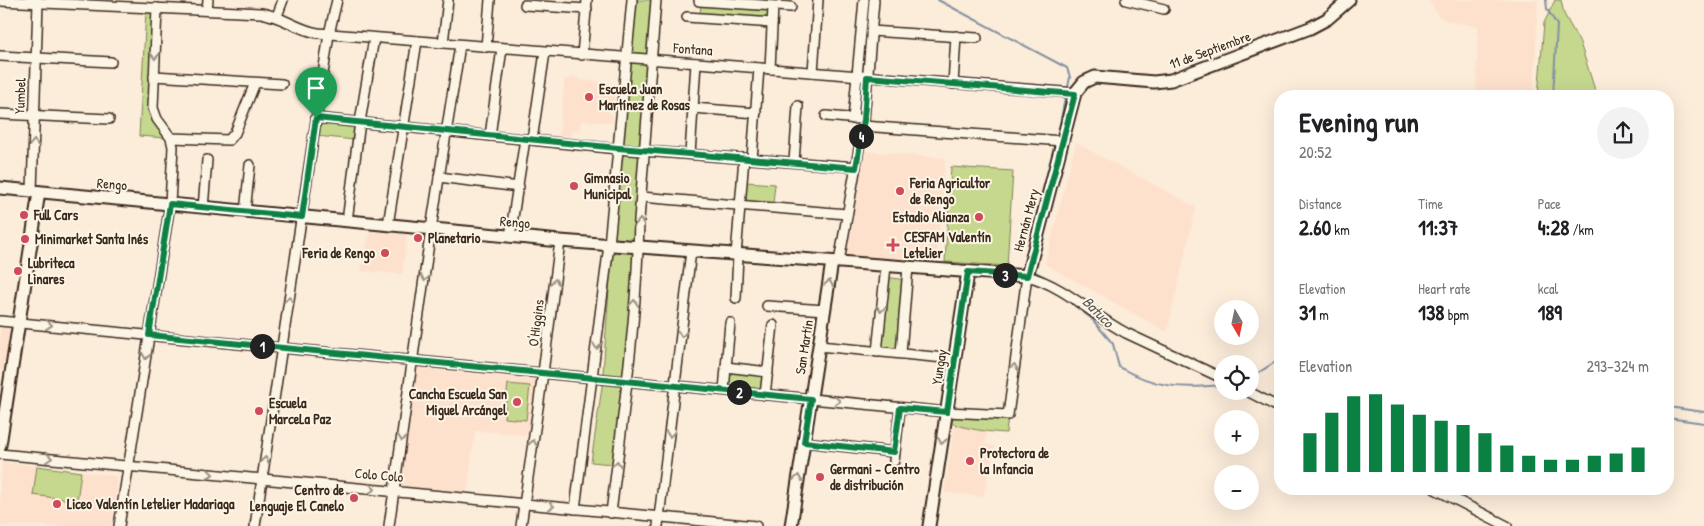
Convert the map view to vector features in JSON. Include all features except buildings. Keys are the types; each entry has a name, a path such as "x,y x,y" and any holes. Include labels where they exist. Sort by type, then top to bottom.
{"main road":[{"name":"11 de Septiembre","path":"1075,94 1084,82 1094,77 1154,82 1178,78 1310,28 1327,18 1349,0"},
{"name":"Hernán Mery","path":"1027,276 1075,94"},
{"name":"Rengo","path":"0,188 510,237 1027,276"},
{"name":"Yumbel","path":"0,445 19,322 35,192"},
{"name":"San Martín","path":"791,526 825,310 835,262"},
{"name":"Yungay","path":"929,526 968,272"}],"street":[{"path":"207,10 208,0"},
{"path":"277,16 278,0"},
{"path":"277,16 283,0"},
{"path":"255,526 329,34 337,0"},
{"path":"443,43 448,0"},
{"path":"486,47 490,0"},
{"path":"575,509 609,245 632,0"},
{"path":"611,513 627,381 640,247 641,197 656,0"},
{"path":"698,18 699,0 790,7"},
{"path":"813,72 818,0"},
{"name":"San Martín","path":"835,262 847,214 864,123 862,77 864,0"},
{"name":"San Martín","path":"853,119 871,31 874,0"},
{"path":"1126,0 1147,3 1164,10"},
{"name":"Fontana","path":"0,1 261,13 277,16 308,31 329,34 1075,94"},
{"name":"Yumbel","path":"35,192 34,116 38,2"},
{"path":"530,3 587,5 582,54"},
{"path":"770,69 774,6"},
{"path":"119,526 170,204 174,152 171,138 157,119 153,108 157,8"},
{"path":"687,17 772,23"},
{"path":"871,31 977,38"},
{"path":"953,84 956,36"},
{"path":"347,221 360,122 374,38"},
{"path":"388,225 417,41"},
{"path":"389,526 431,229 460,45"},
{"path":"490,136 502,48"},
{"path":"510,237 545,52"},
{"path":"0,56 111,62"},
{"path":"690,154 696,63"},
{"path":"736,298 740,205 756,113 759,68"},
{"path":"154,76 282,84"},
{"path":"171,138 229,140 235,133 255,83"},
{"path":"794,162 798,106"},
{"path":"693,108 756,113"},
{"path":"0,114 109,119"},
{"path":"826,116 853,119 864,123 1062,141"},
{"path":"316,118 528,140 856,168"},
{"path":"203,208 207,160"},
{"path":"245,212 250,165"},
{"path":"439,177 519,186"},
{"path":"641,197 847,214"},
{"name":"O'Higgins","path":"521,526 544,373 560,241"},
{"path":"659,522 691,251"},
{"path":"877,352 886,266"},
{"path":"901,354 908,268"},
{"path":"1027,276 1060,288 1111,325 1214,374"},
{"name":"Hernán Mery","path":"947,412 1008,415 1027,276"},
{"path":"767,306 825,310"},
{"path":"0,321 947,412"},
{"path":"724,390 730,323"},
{"path":"765,395 773,325"},
{"path":"819,346 955,360"},
{"path":"726,367 768,372"},
{"path":"1259,397 1274,405"},
{"path":"804,442 894,456 900,408"},
{"name":"Colo Colo","path":"0,454 524,503 611,513 659,522 756,526"},
{"path":"1448,495 1507,526"}],"shaded area":[{"path":"1429,0 1538,0 1534,90 1476,90 1478,26 1451,22 1439,17"},
{"name":"Escuela Juan Martínez de Rosas","path":"571,77 579,78 580,80 616,84 613,111 610,111 610,114 613,115 612,123 581,120 579,130 572,130 571,136 559,135 565,79 571,79"},
{"path":"1076,143 1196,207 1167,332 1045,264"},
{"name":"Feria Agricultor de Rengo","path":"865,151 945,158 937,263 846,259"},
{"name":"Feria de Rengo","path":"370,231 407,235 402,274 361,271"},
{"path":"0,326 11,328 6,371 0,370"},
{"path":"417,368 537,380 530,435 475,431 467,493 399,486"},
{"name":"Protectora de la Infancia","path":"955,425 987,432 985,445 995,446 983,497 944,492"},
{"name":"Liceo Valentín Letelier Madariaga","path":"2,462 118,476 112,526 0,526"}],"green space":[{"path":"636,0 654,0 635,243 613,241"},
{"path":"1555,0 1561,0 1564,14 1580,43 1595,90 1538,90 1544,23"},
{"path":"701,2 771,8 770,21 700,16"},
{"path":"146,11 154,12 150,108 166,138 139,136"},
{"path":"319,121 357,126 354,140 317,136"},
{"name":"Estadio Alianza","path":"951,167 1013,171 1007,266 945,262"},
{"path":"746,182 775,184 773,204 745,203"},
{"path":"612,248 635,251 624,389 612,464 591,462 602,387"},
{"path":"886,277 905,280 899,349 879,347"},
{"path":"727,369 766,373 764,393 725,389"},
{"name":"Cancha Escuela San Miguel Arcángel","path":"508,384 530,386 526,420 504,418"},
{"path":"949,414 1008,416 1006,433 977,430 948,422"},
{"path":"37,466 81,472 77,501 33,495"}],"waterway":[{"name":"Batuco","path":"938,0 1067,68 1070,77 1068,87"},
{"path":"1546,0 1547,9 1557,25 1553,90"},
{"name":"Batuco","path":"1058,135 1065,98"},
{"name":"Batuco","path":"1034,271 1052,281"},
{"name":"Batuco","path":"1072,302 1091,318 1113,344 1119,367 1157,383 1182,387 1214,386"},
{"name":"Batuco","path":"1259,372 1274,363"},
{"path":"1674,408 1704,412"},
{"path":"1674,419 1704,423"}],"place":[{"name":"Escuela Juan Martínez de Rosas","path":"589,97"},
{"name":"Gimnasio Municipal","path":"574,186"},
{"name":"Feria Agricultor de Rengo","path":"900,191"},
{"name":"Full Cars","path":"24,215"},
{"name":"Estadio Alianza","path":"979,217"},
{"name":"Planetario","path":"418,238"},
{"name":"Minimarket Santa Inés","path":"25,239"},
{"name":"CESFAM Valentín Letelier","path":"893,245"},
{"name":"Feria de Rengo","path":"385,253"},
{"name":"Lubriteca Linares","path":"18,271"},
{"name":"Cancha Escuela San Miguel Arcángel","path":"517,402"},
{"name":"Escuela MarceLa Paz","path":"259,411"},
{"name":"Protectora de la Infancia","path":"970,461"},
{"name":"Germani - Centro de distribución","path":"820,477"},
{"name":"Centro de Lenguaje El Canelo","path":"354,498"},
{"name":"Liceo Valentín Letelier Madariaga","path":"57,504"}],"route":[{"path":"867,77 1075,94 1027,276 968,272 947,412 900,408 894,452 804,442 811,399 149,335 170,204 302,217 316,118 618,148 856,168 864,120 867,77"}]}
